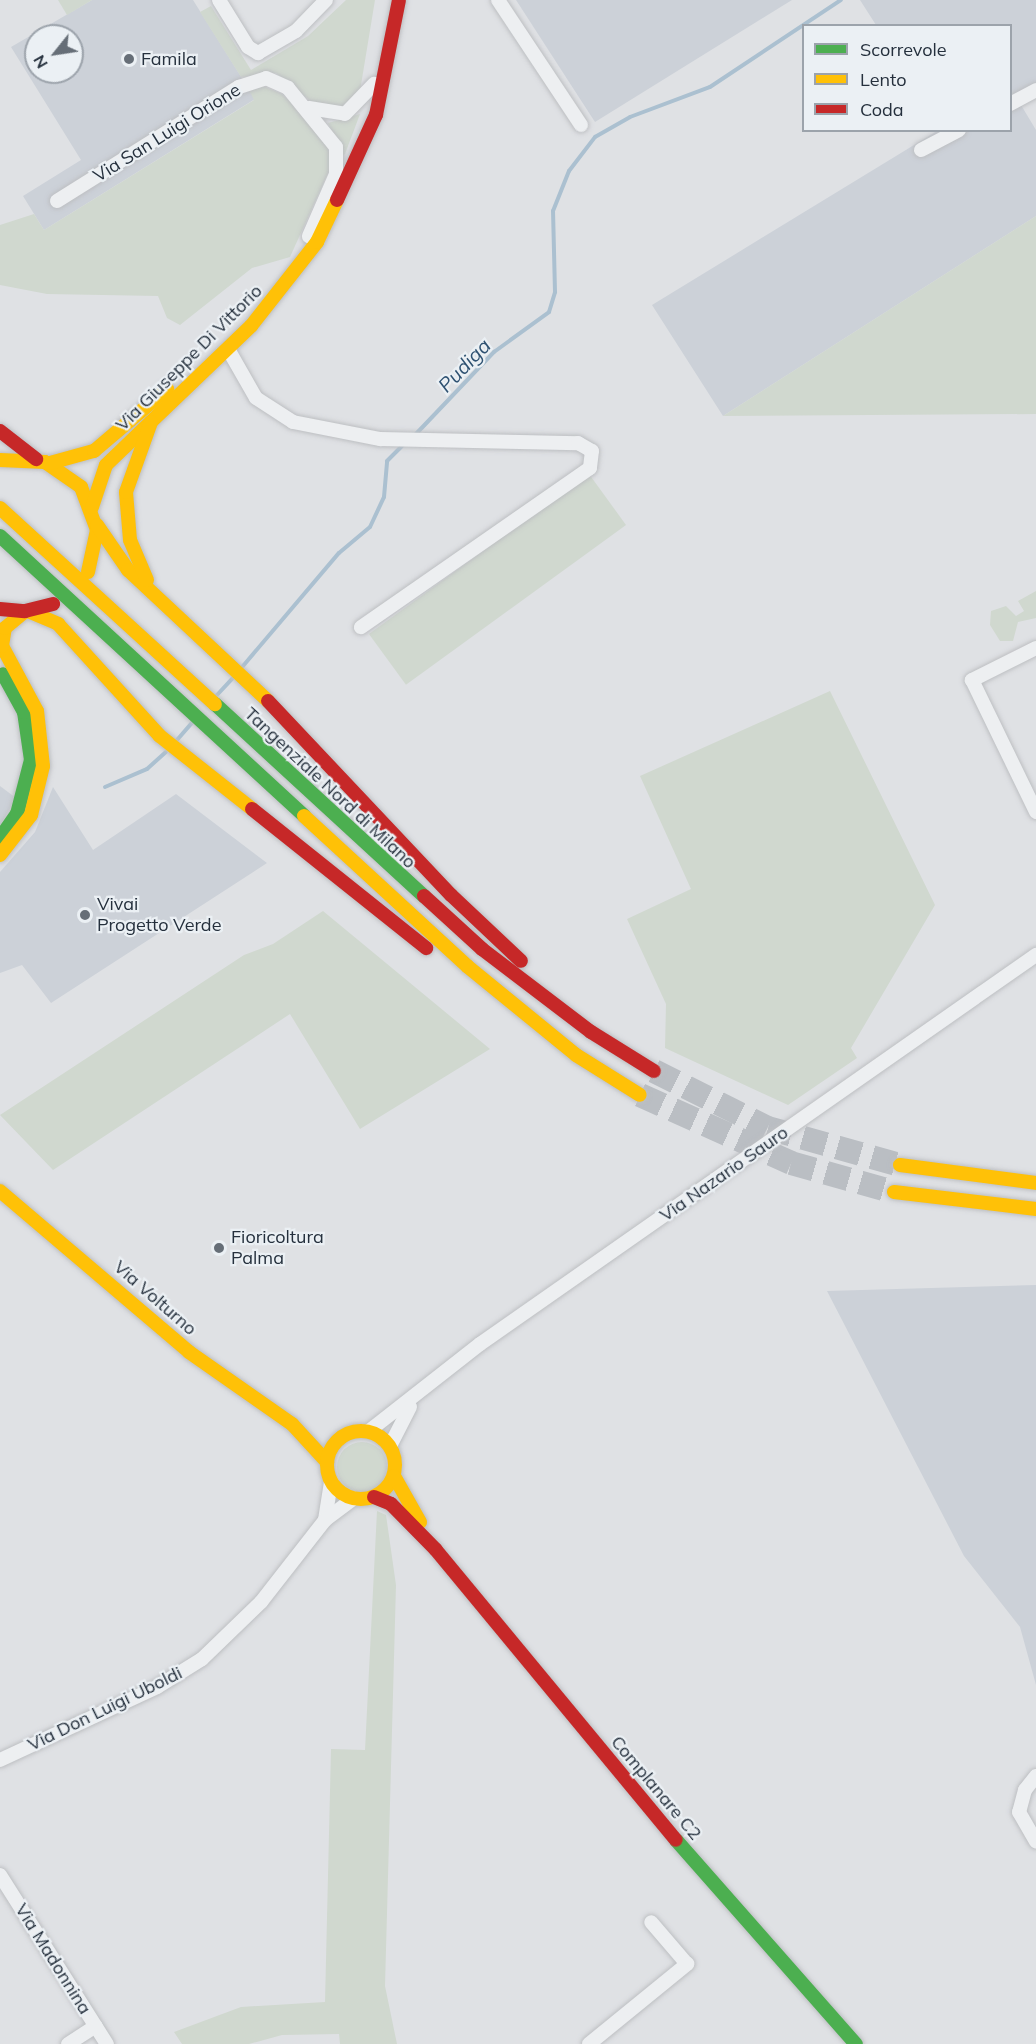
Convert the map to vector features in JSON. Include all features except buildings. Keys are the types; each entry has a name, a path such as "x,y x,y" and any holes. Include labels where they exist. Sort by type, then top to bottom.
{"main road":[{"name":"Via Giuseppe Di Vittorio","path":"0,460 43,461 88,454 124,429 251,310 309,236 348,160 374,84 389,0"},
{"name":"Via Giuseppe Di Vittorio","path":"92,507 102,471 228,349 289,281 343,196 381,95 399,0"},
{"path":"151,422 129,471 126,517 138,564 157,598"},
{"path":"0,431 76,481 92,507 97,525 120,561 157,598"},
{"name":"Tangenziale Nord di Milano","path":"0,508 482,949 591,1032 654,1071 488,931 344,774 157,598"},
{"path":"88,572 97,525"},
{"name":"Tangenziale Nord di Milano","path":"0,536 512,1005 640,1095 538,1037 160,736 66,631 27,611"},
{"path":"0,609 27,611 53,604"},
{"path":"0,855 31,815 44,766 38,711 3,646 5,628 27,611"},
{"path":"0,670 21,704 31,750 26,790 0,838"},
{"path":"900,1165 1036,1183"},
{"name":"Via Volturno","path":"0,1191 189,1352 292,1424 327,1462"},
{"path":"894,1192 1036,1209"},
{"name":"Via Volturno","path":"292,1424 343,1435"},
{"path":"369,1431 390,1446 394,1476 374,1497 354,1498 331,1481 327,1462 343,1435 369,1431"},
{"name":"Complanare C2","path":"394,1476 436,1550"},
{"name":"Complanare C2","path":"374,1497 391,1504 436,1550 639,1798 856,2044"}],"street":[{"path":"219,0 248,47 258,53 279,44 326,0"},
{"path":"498,0 581,125"},
{"name":"Via San Luigi Orione","path":"57,201 254,81 277,81 307,107 332,138 338,162 309,236"},
{"path":"307,107 345,114 374,84"},
{"path":"1012,103 1036,90"},
{"path":"921,150 955,132"},
{"path":"228,349 250,390 278,415 319,429 396,440 578,443 590,448 594,460 585,472 361,627"},
{"path":"1036,648 972,680 1036,812"},
{"name":"Via Nazario Sauro","path":"369,1431 416,1398 480,1344 1036,955"},
{"name":"Via Nazario Sauro","path":"390,1446 416,1398"},
{"name":"Via Don Luigi Uboldi","path":"325,1520 331,1481"},
{"name":"Via Don Luigi Uboldi","path":"0,1760 157,1687 202,1659 261,1602 325,1520 354,1498"},
{"path":"1036,1776 1025,1790 1019,1812 1036,1840"},
{"name":"Via Madonnina","path":"0,1875 5,1896 107,2044"},
{"path":"589,2044 687,1964 651,1922"},
{"path":"68,2044 96,2026"}],"shaded area":[{"path":"58,0 92,0 67,15"},
{"path":"92,0 193,0 255,99 44,230 23,196 81,160 34,84 84,84 84,24 51,24"},
{"path":"346,0 375,0 360,91 341,108 318,107 276,73 241,77 200,12 211,6 251,70 308,36"},
{"path":"516,0 792,0 595,122"},
{"path":"860,0 1036,0 1036,89 1018,100 1036,130 1036,216 723,416 652,305 935,132 1012,132 1012,24 875,24"},
{"path":"24,39 24,68 11,47"},
{"path":"263,86 282,94 320,131 333,162 290,257 252,268 180,325 167,318 158,296 47,294 0,285 0,225 34,214 44,230 254,100 249,90"},
{"path":"360,114 345,154 343,155 328,123"},
{"path":"1036,216 1036,414 723,416"},
{"path":"589,474 626,525 406,685 369,634"},
{"path":"1036,591 1036,618 1018,622 1013,641 1000,641 990,625 991,611 1006,606 1016,616 1024,611 1018,601"},
{"path":"830,691 935,905 851,1048 857,1058 788,1105 665,1048 666,1004 627,919 691,889 640,776"},
{"path":"0,786 16,798 0,825"},
{"path":"53,787 93,850 176,794 267,863 51,1003 22,965 0,973 0,872 35,832"},
{"path":"323,911 490,1049 360,1129 290,1014 53,1170 0,1115 244,955 273,944"},
{"path":"1036,1285 1036,1685 1020,1627 964,1556 827,1291"},
{"path":"357,1442 367,1442 380,1449 387,1462 387,1472 380,1485 367,1492 357,1492 348,1488 341,1481 337,1472 337,1462 341,1453 348,1446"},
{"path":"377,1511 386,1515 396,1585 385,1986 397,2044 340,2044 339,2034 282,2035 249,2044 182,2044 174,2032 241,2007 325,2002 331,1749 365,1750"}],"waterway":[{"name":"Pudiga","path":"805,24 841,0"},
{"name":"Pudiga","path":"415,435 494,352 549,312 555,292 553,211 569,171 595,137 630,117 710,87 802,26"},
{"name":"Pudiga","path":"243,666 339,553 370,527 384,497 387,461 404,444"},
{"name":"Pudiga","path":"217,695 232,679"},
{"name":"Pudiga","path":"177,740 192,723"},
{"name":"Pudiga","path":"105,787 147,769 166,752"}],"tunnel":[{"path":"654,1071 768,1128 900,1165"},
{"path":"640,1095 791,1163 894,1192"}],"traffic: fast":[{"path":"0,536 304,816"},
{"path":"0,838 17,814 31,760 24,712 3,674"},
{"path":"215,704 424,896"},
{"path":"676,1840 856,2044"}],"traffic: slow":[{"path":"92,507 106,465 251,326 317,242 337,200"},
{"path":"50,463 94,451 167,389"},
{"path":"147,580 130,540 126,492 151,422"},
{"path":"0,460 45,462 81,487 97,530 88,572"},
{"path":"0,508 215,704"},
{"path":"97,525 128,570 268,701"},
{"path":"0,855 31,815 43,766 37,711 2,646 5,628 25,611"},
{"path":"28,611 58,624 160,736 252,809"},
{"path":"304,816 467,966 576,1055 640,1095"},
{"path":"900,1165 1036,1183"},
{"path":"0,1191 189,1352 292,1424 327,1462"},
{"path":"894,1192 1036,1209"},
{"path":"354,1431 368,1431 380,1436 390,1446 395,1465 390,1484 380,1494 368,1499 354,1499 342,1494 332,1484 327,1472 327,1458 332,1446 342,1436 354,1431"},
{"path":"394,1476 420,1522"}],"traffic: jam":[{"path":"337,200 376,115 399,0"},
{"path":"0,431 36,459"},
{"path":"0,609 25,611 53,604"},
{"path":"268,701 451,895 521,961"},
{"path":"252,809 426,948"},
{"path":"424,896 482,949 591,1032 654,1071"},
{"path":"374,1497 391,1504 436,1550 676,1840"}],"place":[{"name":"Famila","path":"129,59"},
{"name":"Vivai Progetto Verde","path":"85,915"},
{"name":"Fioricoltura Palma","path":"219,1248"}]}
